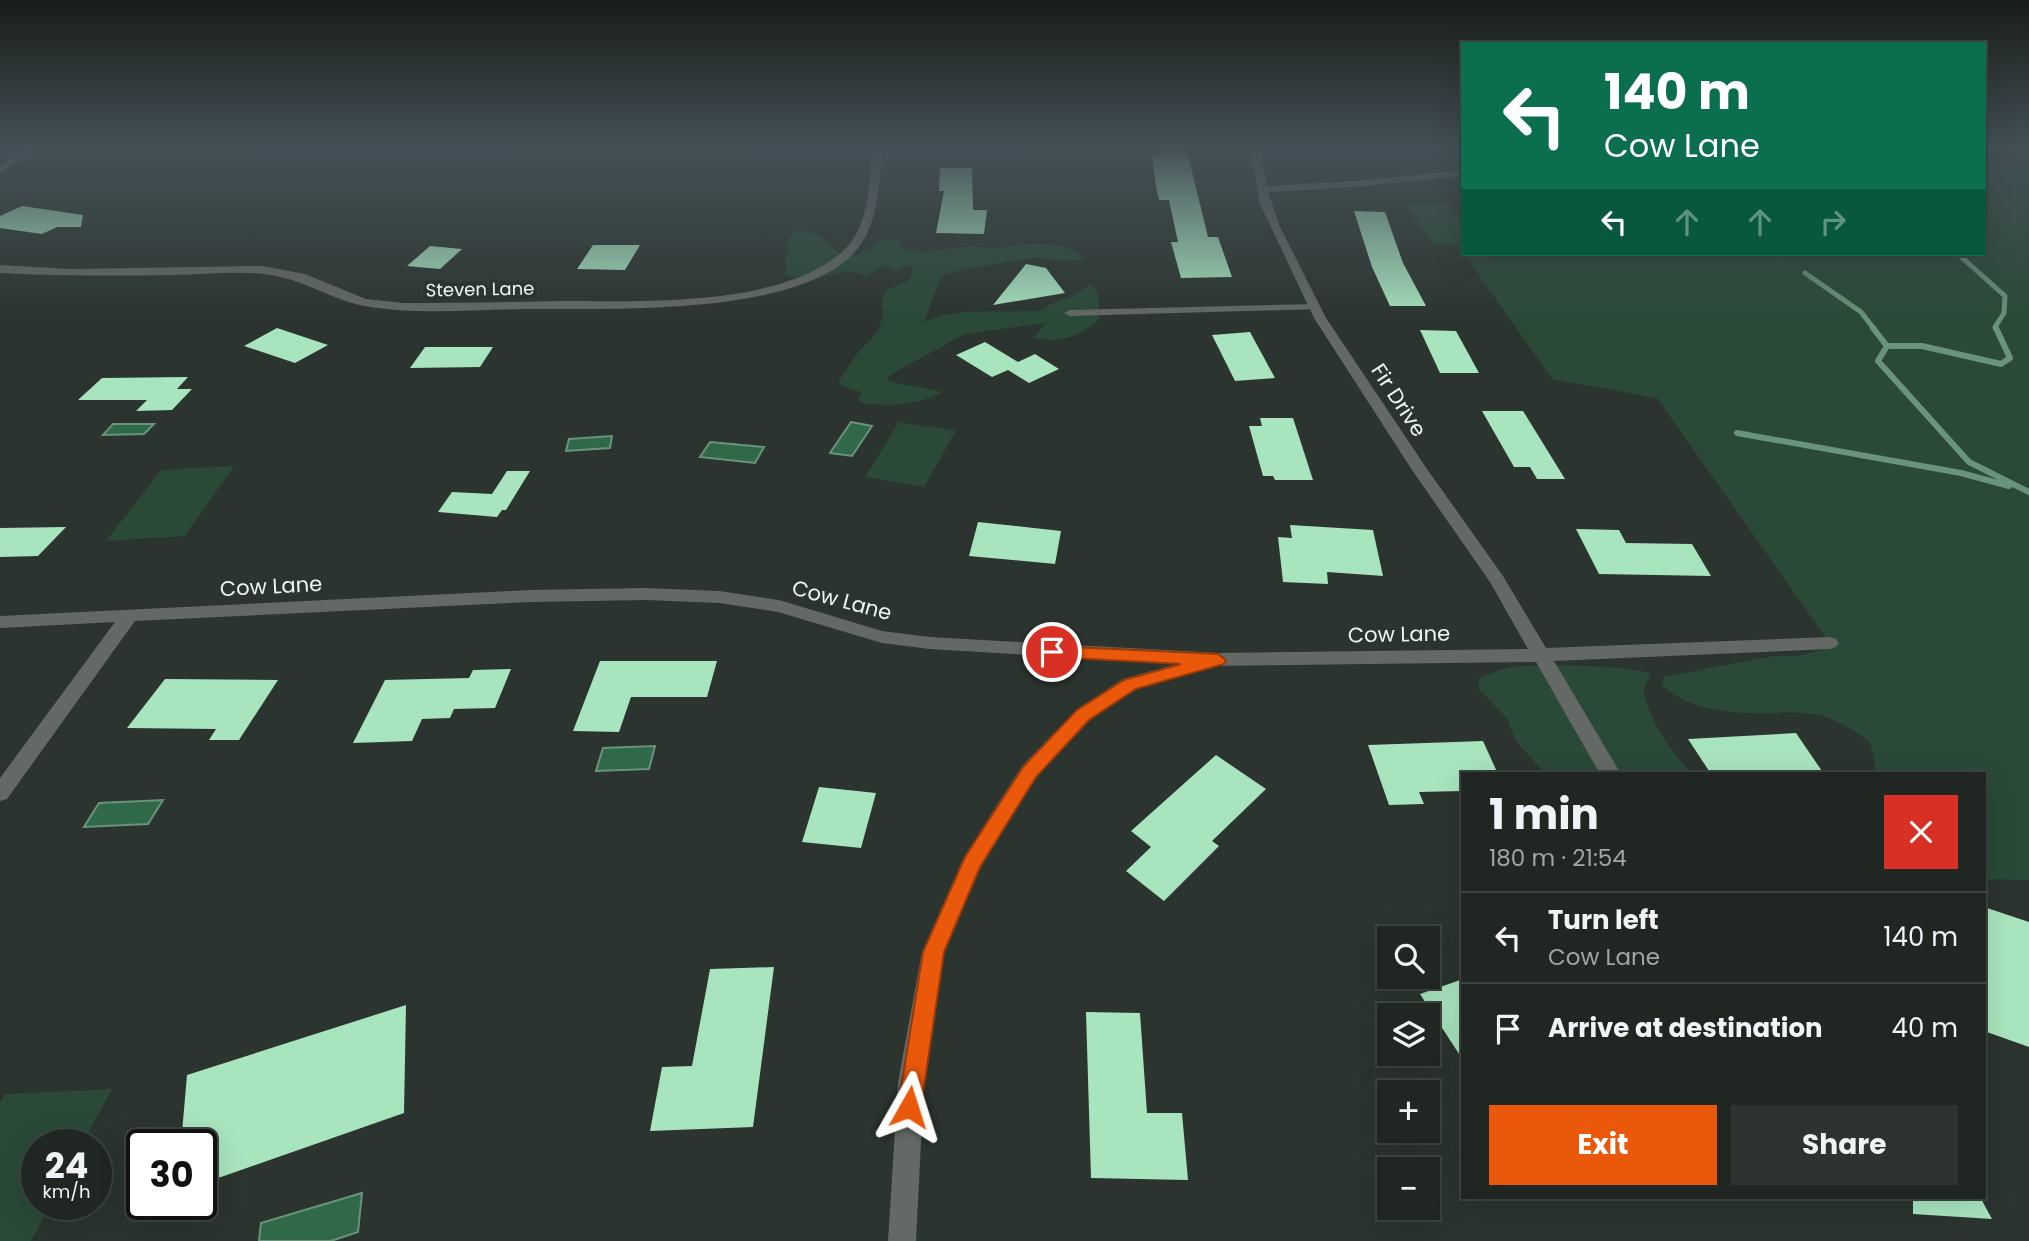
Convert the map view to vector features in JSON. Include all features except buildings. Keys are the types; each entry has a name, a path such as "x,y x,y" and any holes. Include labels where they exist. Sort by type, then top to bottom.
{"street":[{"name":"Steven Lane","path":"0,269 69,273 263,270 301,277 364,302 404,307 710,302 797,281 836,261 854,247 866,225 869,209"},
{"name":"Fir Drive","path":"1269,209 1274,227 1315,307 1420,470 1497,580 1542,654"},
{"name":"Cow Lane","path":"0,622 646,594 719,597 779,606 882,637 930,643 1218,660 1542,654 1829,643"},
{"path":"0,793 130,615"},
{"path":"1542,654 1610,772"},
{"path":"902,1241 911,1082 933,952 972,863 1029,772 1083,715 1130,684 1218,660"}],"lane":[{"path":"1070,313 1315,307"}],"shaded area":[{"path":"1409,209 1451,209 1461,222 1461,250 1457,244 1434,245"},
{"path":"1986,209 2029,209 2029,880 1986,879 1986,772 1873,772 1875,766 1870,742 1830,718 1805,713 1715,710 1689,702 1662,686 1663,677 1773,656 1797,656 1826,649 1828,641 1657,398 1552,379 1465,256 1986,256"},
{"path":"796,229 826,240 848,258 872,248 878,241 889,238 900,241 902,247 915,251 1057,245 1077,253 1086,261 1034,258 964,269 945,275 939,282 924,322 943,315 964,312 1040,311 1056,301 1073,296 1091,284 1098,294 1099,319 1084,331 1061,339 1033,338 1046,323 965,334 897,371 889,376 887,381 943,392 904,404 863,403 858,401 861,392 841,386 839,381 858,352 878,331 884,312 881,305 886,290 908,281 912,268 905,265 896,272 886,266 866,276 848,271 808,280 784,275 787,271 787,242"},
{"path":"851,422 872,426 852,456 830,453"},
{"path":"899,422 956,431 924,487 865,477"},
{"path":"113,424 154,424 144,434 103,435"},
{"path":"612,436 610,448 566,451 569,439"},
{"path":"710,442 764,447 755,463 700,457"},
{"path":"234,466 185,536 106,541 161,470"},
{"path":"1532,666 1623,668 1651,673 1643,691 1651,715 1668,744 1690,772 1543,772 1516,741 1507,719 1479,689 1479,679 1489,674"},
{"path":"655,746 649,769 596,771 603,748"},
{"path":"163,800 148,824 84,827 99,803"},
{"path":"112,1089 90,1129 21,1129 21,1220 42,1220 31,1241 0,1241 0,1103 5,1094"},
{"path":"362,1193 358,1232 331,1241 259,1241 261,1223"}],"waterway":[{"path":"1960,256 2005,296 2004,313 1995,327 1996,330"},
{"path":"1805,273 1861,312 1875,330"},
{"path":"1873,328 1887,346"},
{"path":"1887,346 1922,346 2001,364 2010,358 1996,328"},
{"path":"1887,346 1878,361 1969,462 2029,492"},
{"path":"1737,433 1961,473 2009,486"}],"route":[{"path":"909,1107 933,952 972,863 1029,772 1083,715 1130,684 1218,660 1052,652"}]}
